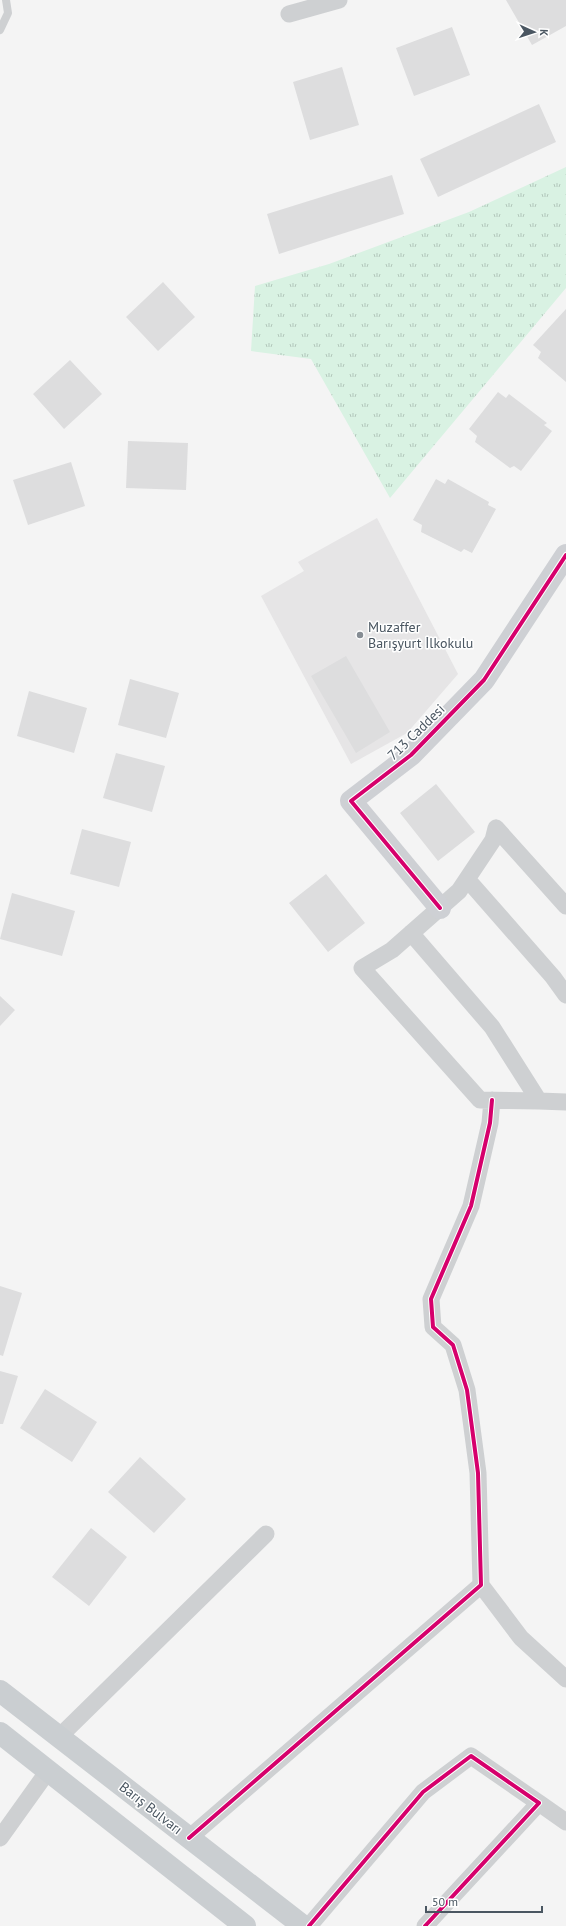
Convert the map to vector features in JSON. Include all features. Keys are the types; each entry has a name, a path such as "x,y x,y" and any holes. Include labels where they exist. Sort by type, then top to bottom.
{"main road":[{"name":"Barış Bulvarı","path":"0,1691 303,1926"},
{"path":"0,1733 245,1926"}],"street":[{"path":"289,14 339,0"},
{"name":"713 Caddesi","path":"440,908 351,802 411,755 484,680 565,558"},
{"path":"566,906 496,828 493,840 459,891 392,950 362,968 480,1100 566,1102"},
{"path":"467,879 553,977 566,995"},
{"path":"410,934 492,1026 539,1101"},
{"path":"492,1100 490,1123 471,1206 431,1299 433,1327 453,1345 467,1390 478,1473 481,1585 521,1638 566,1679"},
{"path":"59,1737 266,1534"},
{"path":"189,1838 481,1585"},
{"path":"309,1926 423,1792 471,1756 566,1822"},
{"path":"0,1838 48,1771"},
{"path":"425,1926 539,1803"}],"lane":[{"path":"0,30 8,13 6,0"}],"shaded area":[{"name":"Muzaffer Barışyurt İlkokulu","path":"377,518 458,674 407,733 351,764 261,596 304,571 298,562"}],"green space":[{"path":"566,167 566,288 390,498 311,359 251,351 255,286 329,264 469,212"}],"building":[{"path":"506,0 566,0 566,26 532,45"},
{"path":"452,27 470,75 414,96 396,48"},
{"path":"342,67 359,125 310,140 293,82"},
{"path":"539,104 556,142 438,197 420,159"},
{"path":"392,175 404,214 279,254 267,214"},
{"path":"163,282 195,317 158,351 126,317"},
{"path":"566,309 566,382 538,358 541,352 533,345"},
{"path":"70,360 102,394 64,429 33,394"},
{"path":"498,392 506,398 509,394 547,423 544,425 552,431 521,471 514,466 510,468 475,442 477,436 469,429"},
{"path":"128,441 188,443 186,490 126,488"},
{"path":"71,462 85,506 28,525 13,480"},
{"path":"436,479 445,484 448,479 489,502 488,505 496,509 472,553 464,549 461,552 421,532 422,525 413,520"},
{"path":"346,656 390,732 356,753 311,676"},
{"path":"130,679 179,693 166,738 118,725"},
{"path":"29,691 87,708 74,753 17,736"},
{"path":"116,753 165,766 152,812 103,798"},
{"path":"436,784 475,832 438,861 400,813"},
{"path":"82,829 131,842 119,887 70,874"},
{"path":"326,874 365,923 328,952 289,903"},
{"path":"12,893 75,911 62,956 0,939"},
{"path":"0,996 15,1010 0,1026"},
{"path":"0,1286 22,1293 3,1356 0,1355"},
{"path":"0,1371 18,1376 3,1424 0,1424"},
{"path":"45,1389 97,1422 72,1462 20,1428"},
{"path":"140,1457 186,1499 154,1533 108,1492"},
{"path":"91,1528 127,1557 89,1606 52,1577"}],"cycle path":[{"path":"440,908 351,801 411,755 484,680 566,555"},
{"path":"189,1838 481,1585 478,1473 467,1390 453,1345 433,1327 431,1299 471,1206 490,1123 492,1100"},
{"path":"309,1926 423,1792 471,1756 539,1803 425,1926"}],"place":[{"name":"Muzaffer Barışyurt İlkokulu","path":"360,635"}]}
